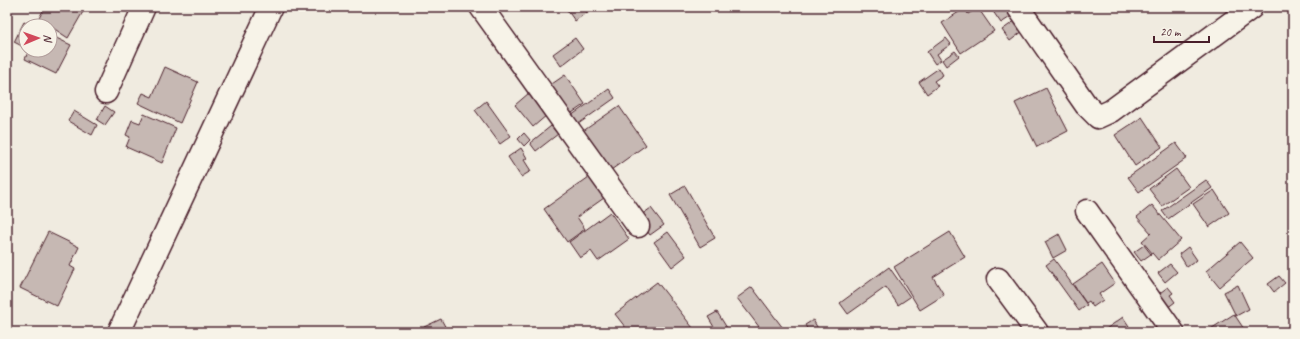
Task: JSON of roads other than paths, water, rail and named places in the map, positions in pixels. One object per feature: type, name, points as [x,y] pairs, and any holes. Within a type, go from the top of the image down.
[{"type":"street","points":[[106,92],[144,7]]},
{"type":"street","points":[[481,7],[638,226]]},
{"type":"street","points":[[1018,7],[1086,105],[1098,117],[1111,111],[1251,8]]},
{"type":"street","points":[[119,332],[272,9]]},
{"type":"street","points":[[1087,210],[1173,332]]},
{"type":"street","points":[[998,279],[1037,332]]}]
